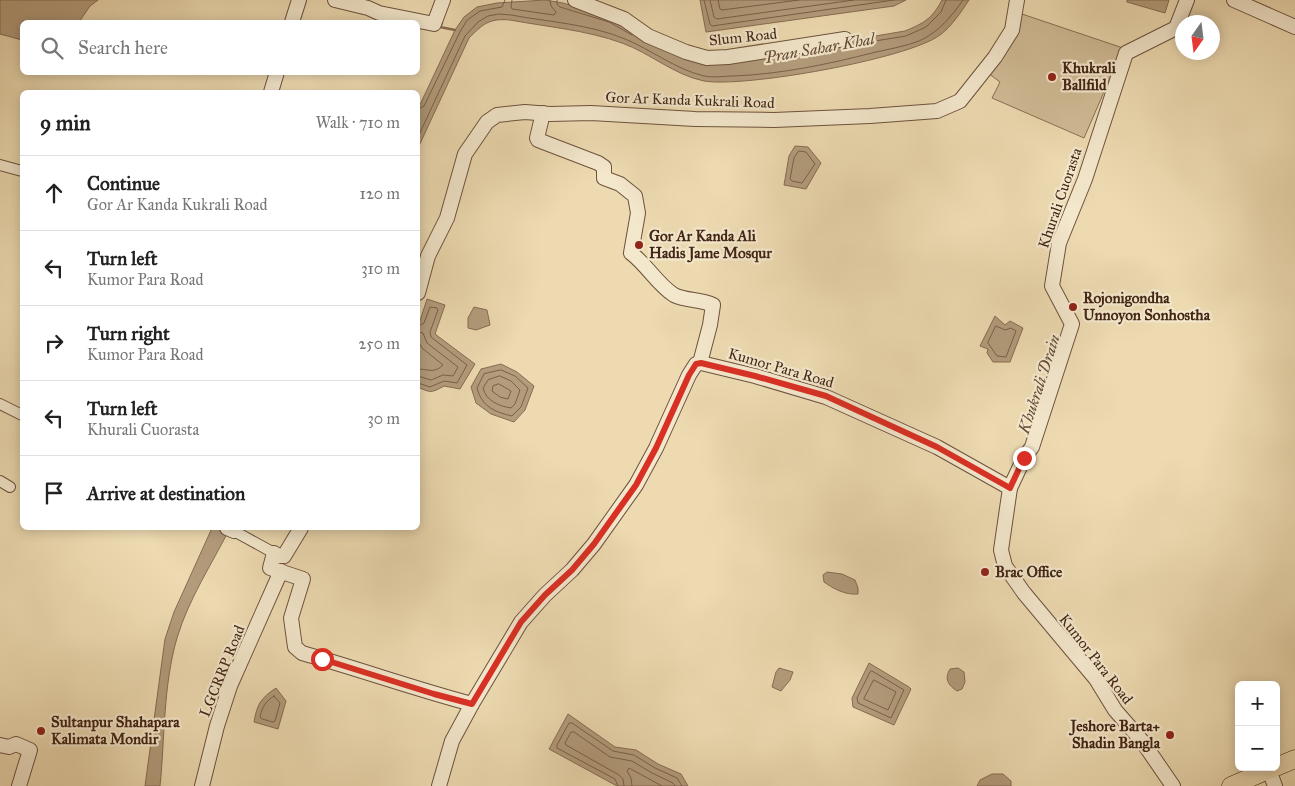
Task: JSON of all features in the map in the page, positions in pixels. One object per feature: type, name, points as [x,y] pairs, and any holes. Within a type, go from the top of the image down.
[{"type":"highway","points":[[1231,786],[1274,772],[1295,759]]},
{"type":"street","points":[[293,20],[299,0]]},
{"type":"street","points":[[335,0],[368,8],[379,13],[414,20]]},
{"type":"street","points":[[420,21],[434,24],[443,0]]},
{"type":"street","name":"Slum Road","points":[[575,0],[624,19],[648,36],[686,52],[707,58],[728,57],[845,39]]},
{"type":"street","name":"Gor Ar Kanda Kukrali Road","points":[[420,285],[428,256],[447,218],[465,154],[487,122],[497,115],[525,112],[774,120],[937,111],[960,101],[995,57],[1012,30],[1017,0]]},
{"type":"street","name":"Khurali Cuorasta","points":[[1010,488],[1024,458],[1032,446],[1072,324],[1052,286],[1059,243],[1085,179],[1126,53],[1176,28],[1187,0]]},
{"type":"street","points":[[1234,0],[1295,26]]},
{"type":"street","points":[[272,90],[276,75]]},
{"type":"street","points":[[439,786],[452,742],[472,704],[521,622],[545,595],[572,570],[594,544],[636,485],[656,448],[689,375],[696,364],[700,363],[712,317],[713,305],[676,296],[664,287],[631,253],[638,213],[635,196],[620,184],[604,178],[604,167],[598,163],[538,140],[543,113]]},
{"type":"street","points":[[0,165],[20,171]]},
{"type":"street","name":"Kumor Para Road","points":[[700,363],[826,396],[937,447],[1010,488],[1001,550],[1005,566],[1024,594],[1096,680],[1115,710],[1142,741],[1173,786]]},
{"type":"street","points":[[0,404],[20,415]]},
{"type":"street","points":[[0,481],[10,487]]},
{"type":"street","points":[[233,530],[274,553],[284,556],[300,530]]},
{"type":"street","points":[[274,553],[270,568],[303,579],[291,618],[295,648],[302,653],[472,704]]},
{"type":"street","name":"LGCRRP Road","points":[[202,786],[217,726],[230,686],[281,571]]},
{"type":"street","points":[[0,745],[9,747],[16,744],[30,750],[19,786]]},
{"type":"shaded area","name":"Khukrali Ballfild","points":[[1019,13],[1123,48],[1084,138],[992,98],[1000,82],[988,73]]},
{"type":"water","points":[[0,0],[98,0],[90,6],[80,20],[20,20],[20,39],[0,34]]},
{"type":"water","name":"Pran Sahar Khal","points":[[545,0],[563,3],[611,17],[686,53],[781,52],[905,31],[927,20],[935,12],[942,0],[969,0],[952,23],[940,35],[922,44],[862,62],[825,70],[788,76],[724,82],[704,81],[682,74],[632,47],[595,35],[510,20],[491,21],[469,38],[420,144],[420,105],[455,30],[464,17],[477,7],[497,3]]},
{"type":"water","points":[[700,0],[906,0],[894,6],[706,32]]},
{"type":"water","points":[[1127,0],[1169,0],[1165,13],[1127,2]]},
{"type":"water","points":[[795,146],[808,147],[821,163],[806,189],[784,185],[789,156]]},
{"type":"water","points":[[427,299],[445,305],[435,334],[475,364],[460,389],[444,386],[431,391],[420,388],[420,321]]},
{"type":"water","points":[[474,307],[487,310],[490,325],[476,330],[468,328],[468,318]]},
{"type":"water","points":[[995,316],[1005,325],[1010,321],[1023,328],[1010,362],[993,362],[987,353],[988,349],[980,346]]},
{"type":"water","points":[[501,364],[517,372],[534,386],[525,410],[514,422],[491,414],[476,403],[471,387],[481,369]]},
{"type":"water","points":[[211,530],[229,530],[194,595],[177,638],[169,674],[160,786],[145,786],[165,639],[174,612]]},
{"type":"water","points":[[827,572],[842,574],[855,580],[858,594],[840,591],[824,582],[823,575]]},
{"type":"water","points":[[869,663],[911,689],[894,725],[853,707],[852,698]]},
{"type":"water","points":[[779,668],[793,672],[790,680],[781,691],[772,687]]},
{"type":"water","points":[[958,668],[964,672],[965,682],[962,689],[957,691],[949,684],[947,676],[950,669]]},
{"type":"water","points":[[276,688],[286,701],[278,729],[254,722],[260,702]]},
{"type":"water","points":[[568,714],[615,747],[636,750],[658,764],[681,774],[688,786],[617,786],[549,749]]},
{"type":"water","points":[[992,774],[1003,774],[1011,781],[1011,786],[977,786],[980,780]]},
{"type":"waterway","points":[[442,23],[440,27],[455,30]]},
{"type":"place","name":"Khukrali Ballfild","points":[[1052,77]]},
{"type":"place","name":"Gor Ar Kanda Ali Hadis Jame Mosqur","points":[[639,245]]},
{"type":"place","name":"Rojonigondha Unnoyon Sonhostha","points":[[1073,307]]},
{"type":"place","name":"Brac Office","points":[[985,572]]},
{"type":"place","name":"Sultanpur Shahapara Kalimata Mondir","points":[[41,731]]},
{"type":"place","name":"Jeshore Barta+ Shadin Bangla","points":[[1170,735]]},
{"type":"route","points":[[322,659],[472,704],[521,622],[545,595],[572,570],[594,544],[636,485],[696,364],[701,363],[755,376],[826,396],[937,447],[1010,488],[1024,458]]},
{"type":"water label","name":"Khukrali Drain","points":[[1039,384]]}]
